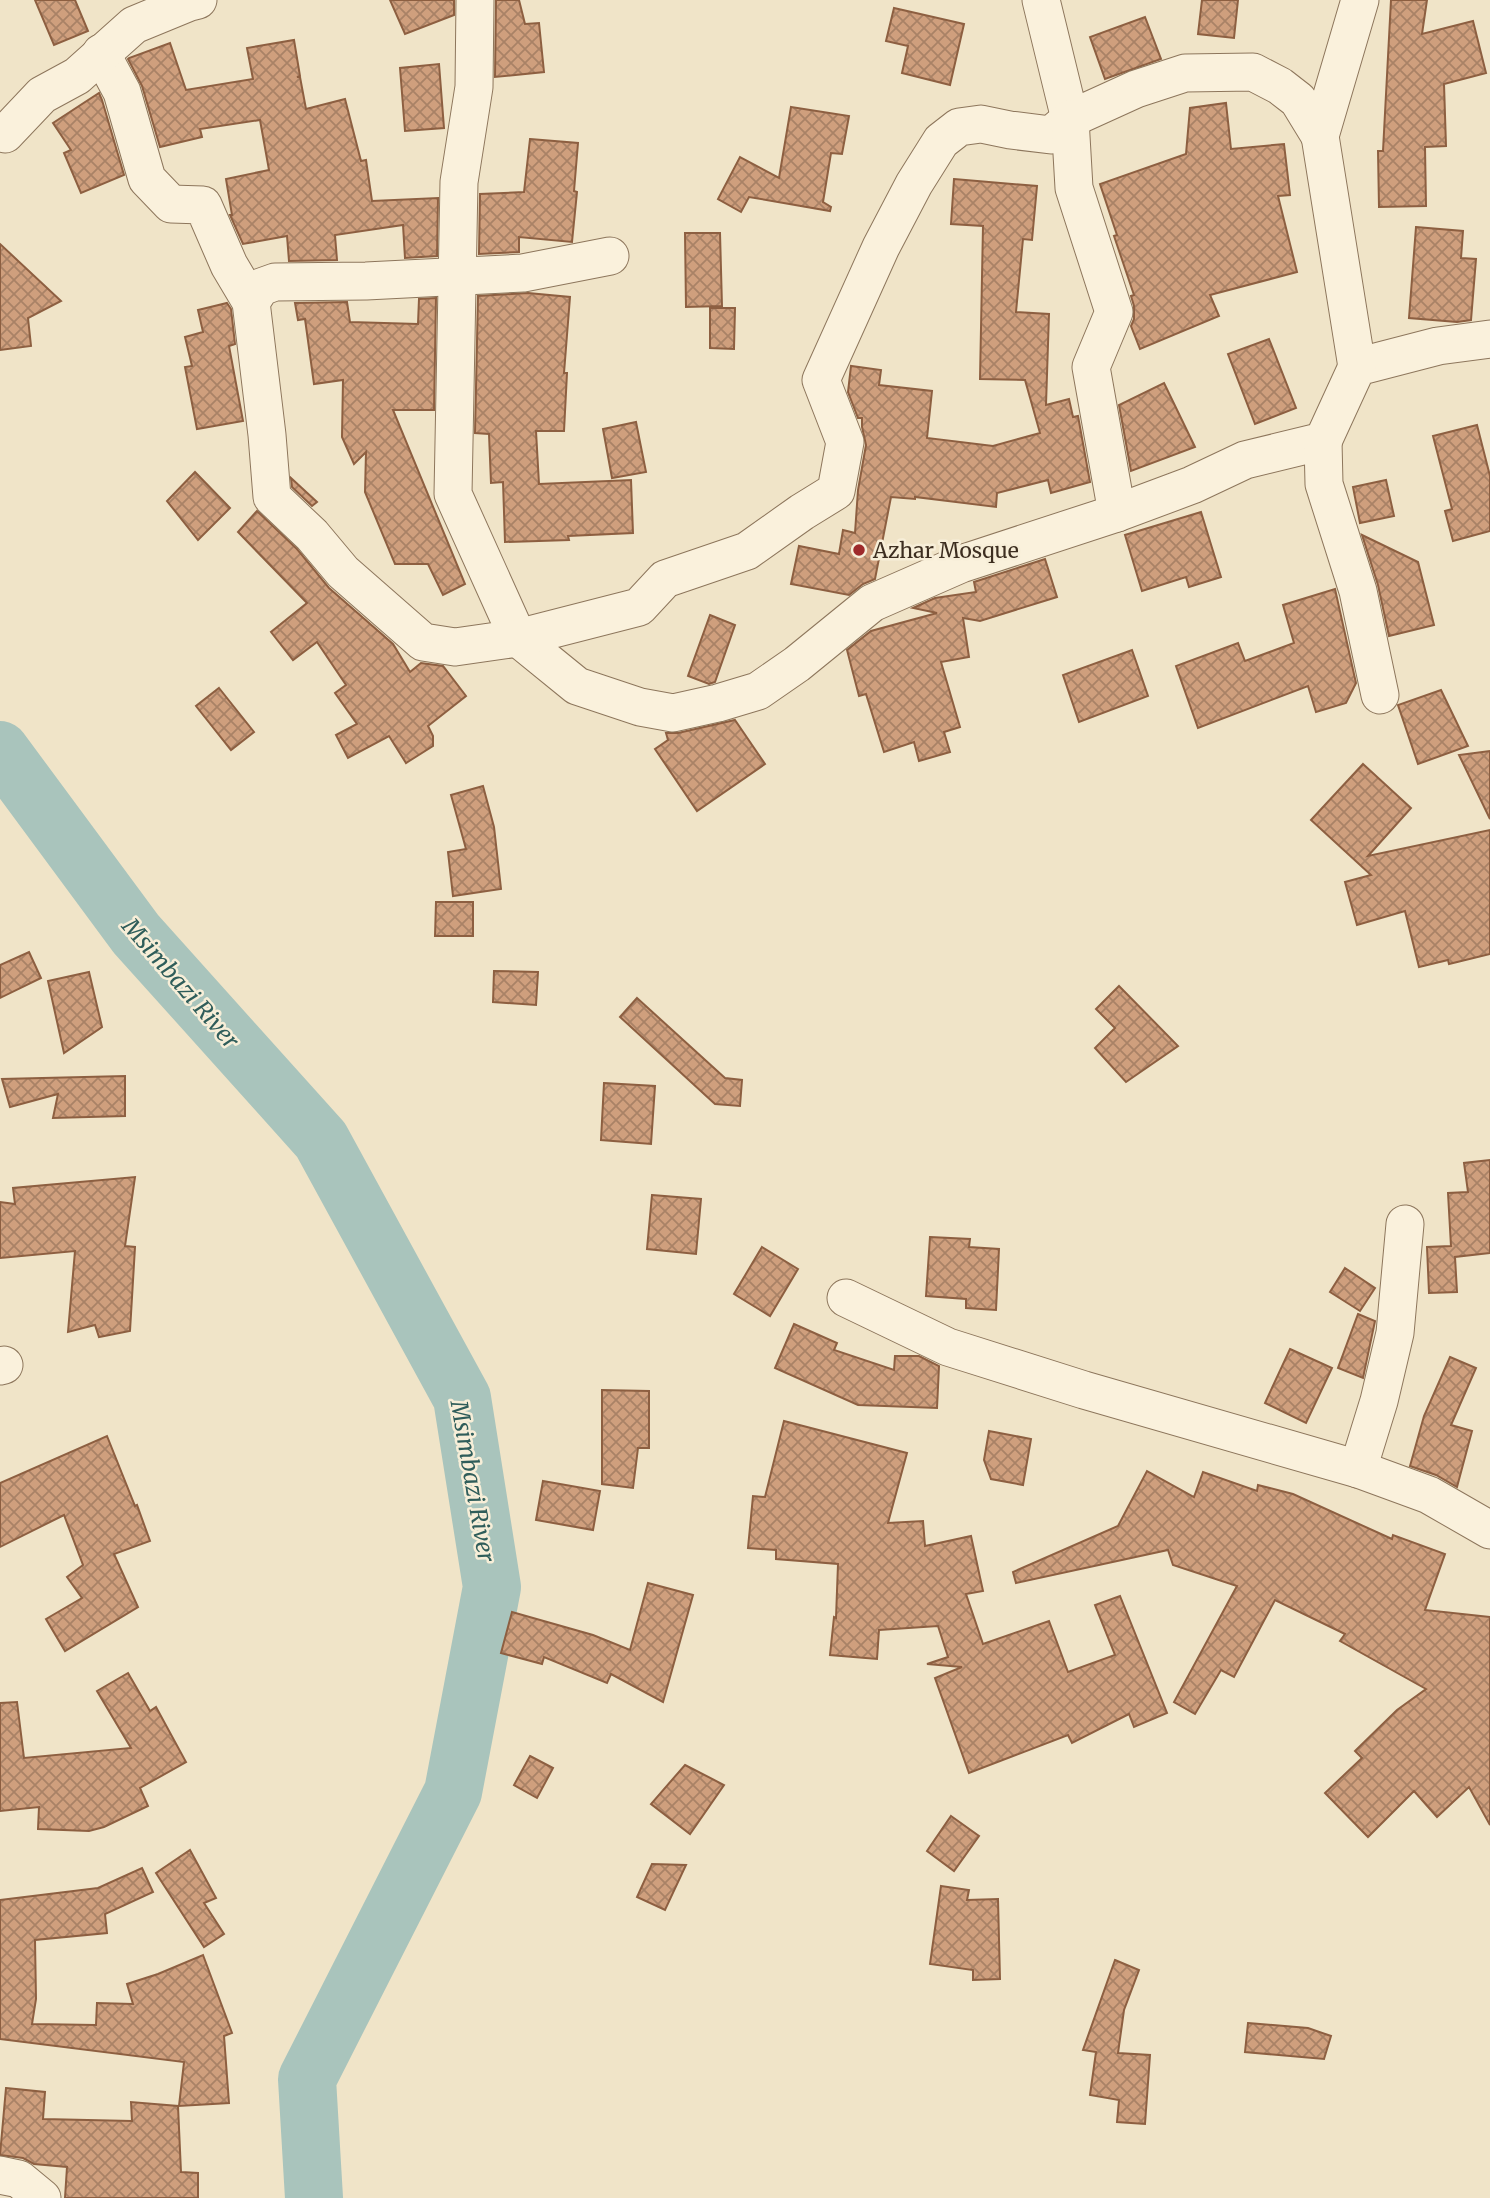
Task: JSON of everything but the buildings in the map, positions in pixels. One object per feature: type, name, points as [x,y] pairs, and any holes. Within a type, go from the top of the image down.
[{"type":"street","points":[[5,134],[42,95],[77,76],[134,25],[198,0]]},
{"type":"street","points":[[475,0],[474,87],[460,182],[453,494],[518,638],[577,686],[640,708],[673,713],[718,704],[758,691],[797,664],[872,603],[961,564],[1117,513],[1192,485],[1245,460],[1323,441]]},
{"type":"street","points":[[1041,0],[1070,119],[1074,188],[1114,312],[1091,367],[1117,513]]},
{"type":"street","points":[[1320,136],[1360,0]]},
{"type":"street","points":[[101,53],[122,92],[147,179],[171,204],[203,205],[229,265],[251,302],[272,497],[312,536],[343,572],[424,642],[456,646],[518,638],[639,607],[665,579],[747,551],[836,491],[845,442],[821,380],[881,247],[915,184],[941,141],[959,127],[981,124],[1051,135],[1070,119],[1136,89],[1185,72],[1253,72],[1280,86],[1298,100],[1320,136],[1357,367],[1323,441],[1324,484],[1358,592],[1380,695]]},
{"type":"street","points":[[251,302],[261,287],[275,282],[457,278],[523,273],[610,256]]},
{"type":"street","points":[[1357,367],[1438,346],[1490,339]]},
{"type":"street","points":[[1358,1469],[1379,1401],[1395,1333],[1405,1224]]},
{"type":"street","points":[[846,1298],[948,1347],[1084,1390],[1358,1469],[1429,1495],[1490,1530]]},
{"type":"street","points":[[0,2175],[19,2179],[43,2198]]},
{"type":"waterway","name":"Msimbazi River","points":[[0,750],[136,934],[321,1140],[462,1398],[492,1587],[453,1792],[307,2079],[314,2198]]},
{"type":"place","name":"Azhar Mosque","points":[[859,550]]}]
